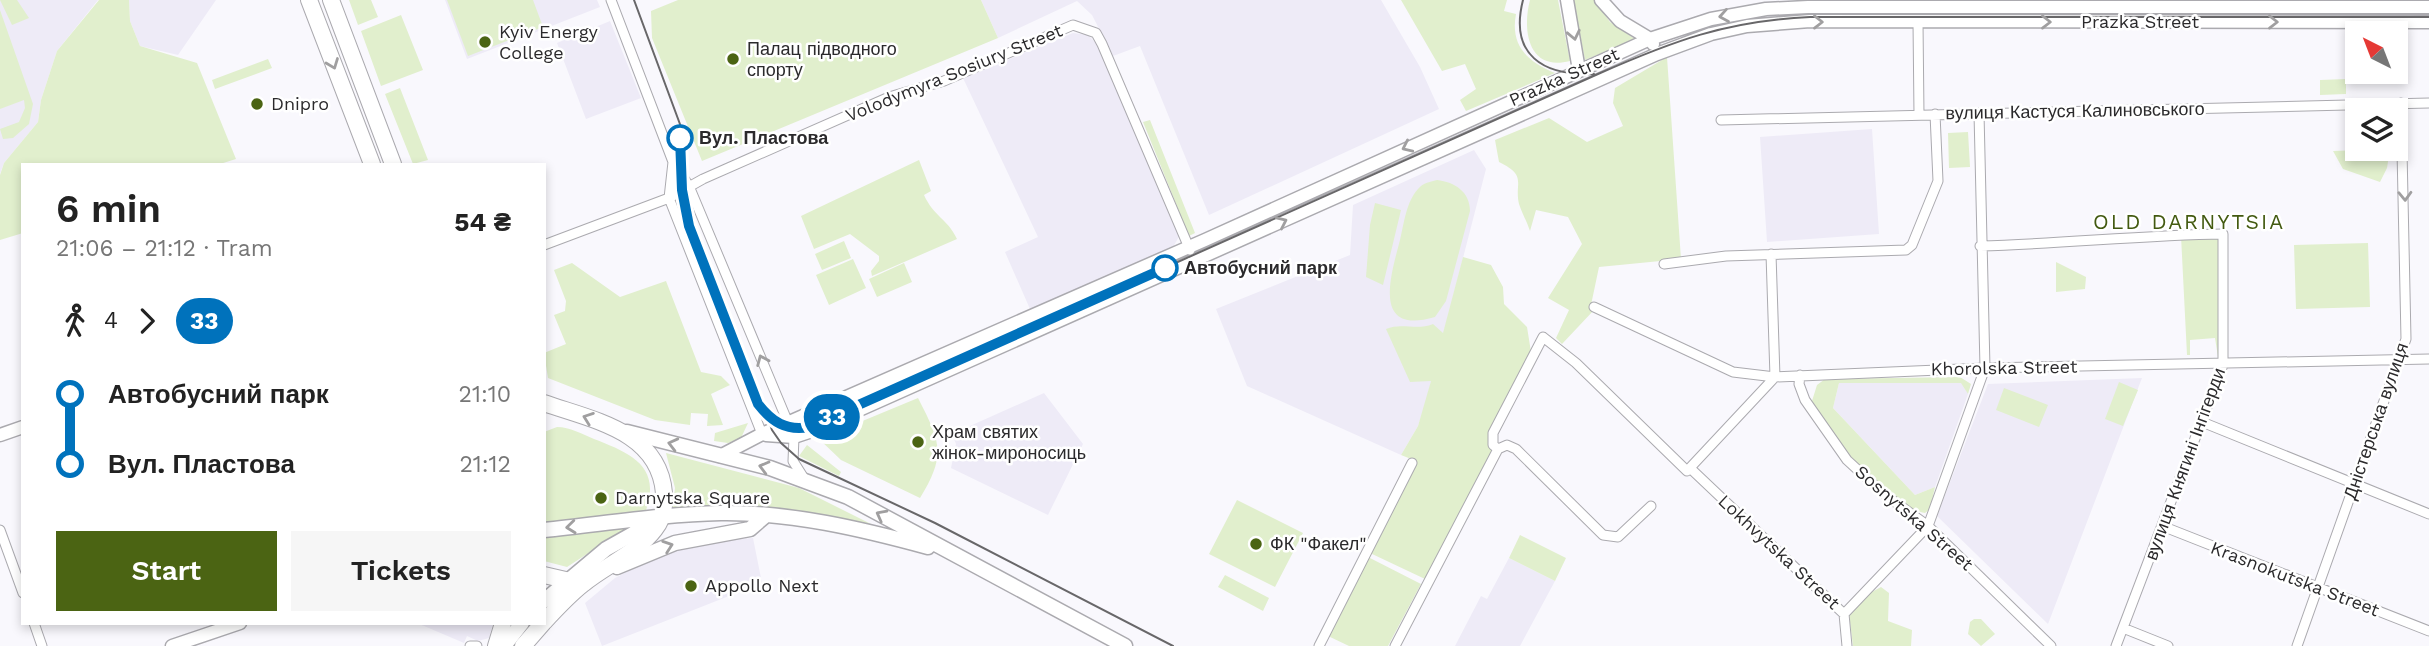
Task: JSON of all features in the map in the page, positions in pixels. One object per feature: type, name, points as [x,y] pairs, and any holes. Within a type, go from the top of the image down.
[{"type":"highway","points":[[309,0],[372,163]]},
{"type":"highway","points":[[331,0],[393,163]]},
{"type":"highway","points":[[546,404],[626,432],[657,464],[663,480],[662,518],[639,545],[583,584],[546,620]]},
{"type":"highway","points":[[546,576],[583,584]]},
{"type":"highway","points":[[496,646],[502,625]]},
{"type":"highway","points":[[523,646],[541,625]]},
{"type":"main road","points":[[626,432],[770,468],[848,497],[1125,646]]},
{"type":"main road","points":[[546,530],[721,513],[765,516],[874,533],[962,559]]},
{"type":"main road","points":[[583,584],[675,543],[750,529],[765,516]]},
{"type":"main road","points":[[546,599],[606,549],[662,518]]},
{"type":"main road","points":[[504,646],[520,625]]},
{"type":"street","points":[[611,0],[673,162],[689,186],[794,437],[793,461],[806,481]]},
{"type":"street","points":[[1567,0],[1579,70]]},
{"type":"street","points":[[1601,0],[1620,21],[1650,39],[1657,54]]},
{"type":"street","name":"Prazka Street","points":[[720,456],[762,434],[1188,247],[1579,70],[1650,39],[1711,19],[1766,9],[1808,7],[2429,8]]},
{"type":"street","points":[[1918,22],[1919,115]]},
{"type":"street","name":"Prazka Street","points":[[762,434],[794,437],[916,387],[1477,133],[1657,54],[1711,34],[1759,24],[2429,22]]},
{"type":"street","name":"Volodymyra Sosiury Street","points":[[546,244],[669,198],[689,186],[889,97],[944,81],[1073,25],[1083,26],[1096,33],[1102,44],[1195,261]]},
{"type":"street","name":"вулиця Кастуся Калиновського","points":[[2408,103],[2429,103]]},
{"type":"street","name":"вулиця Кастуся Калиновського","points":[[1721,120],[2345,104]]},
{"type":"street","points":[[1844,614],[1928,526],[1985,368],[1980,246],[1979,113]]},
{"type":"street","points":[[1664,264],[1771,254],[1906,250],[1912,245],[1938,181],[1935,114]]},
{"type":"street","points":[[1469,119],[1477,133]]},
{"type":"street","name":"Дністерська вулиця","points":[[2297,646],[2406,339],[2402,161]]},
{"type":"street","points":[[673,162],[669,198],[762,434]]},
{"type":"street","name":"вулиця Княгині Інгігерди","points":[[1980,246],[2086,243],[2136,235],[2223,234],[2223,365],[2116,646]]},
{"type":"street","points":[[1688,470],[1775,377],[1771,254]]},
{"type":"street","name":"Khorolska Street","points":[[1594,307],[1733,372],[1775,377],[1985,368],[2429,359]]},
{"type":"street","name":"Lokhvytska Street","points":[[1498,449],[1493,445],[1493,433],[1544,337],[1576,363],[1844,614],[1847,646]]},
{"type":"street","name":"Sosnytska Street","points":[[1800,375],[1799,384],[1805,400],[1847,460],[1884,494],[1928,526],[2051,646]]},
{"type":"street","points":[[2202,422],[2429,514]]},
{"type":"street","points":[[0,435],[21,428]]},
{"type":"street","points":[[1395,646],[1498,449],[1507,445],[1516,449],[1603,535],[1618,537],[1651,506]]},
{"type":"street","points":[[1319,646],[1412,463]]},
{"type":"street","name":"Krasnokutska Street","points":[[2162,526],[2429,631]]},
{"type":"street","points":[[0,530],[21,588]]},
{"type":"street","points":[[35,625],[42,646]]},
{"type":"street","points":[[172,646],[234,625]]},
{"type":"street","points":[[2123,628],[2168,646]]},
{"type":"street","points":[[470,646],[477,646]]},
{"type":"shaded area","points":[[0,0],[98,0],[57,51],[41,100],[38,122],[4,163],[0,174]]},
{"type":"shaded area","points":[[129,0],[216,0],[178,55],[140,46],[130,21]]},
{"type":"shaded area","name":"Kyiv Energy College","points":[[445,0],[597,0],[600,7],[467,59]]},
{"type":"shaded area","points":[[981,0],[1381,0],[1420,67],[1439,109],[1209,215],[1140,46],[1113,56],[1092,15],[1077,1],[998,38]]},
{"type":"shaded area","points":[[610,21],[641,98],[586,119],[557,43]]},
{"type":"shaded area","points":[[1073,33],[1088,35],[1097,44],[1180,235],[1173,247],[1030,309],[1005,252],[1038,237],[963,78]]},
{"type":"shaded area","points":[[1872,129],[1879,234],[1767,242],[1760,137]]},
{"type":"shaded area","points":[[1474,150],[1486,169],[1425,405],[1418,426],[1401,455],[1247,386],[1216,309],[1350,255],[1353,205]]},
{"type":"shaded area","points":[[2142,378],[2048,624],[1937,516],[1988,384]]},
{"type":"shaded area","points":[[1839,383],[1962,383],[1968,394],[1935,487],[1915,495],[1833,408]]},
{"type":"shaded area","points":[[1044,393],[1083,444],[1048,515],[951,468],[956,444],[952,434]]},
{"type":"shaded area","points":[[753,538],[762,583],[602,646],[585,603],[615,578],[662,554],[721,540]]},
{"type":"shaded area","points":[[1509,558],[1555,581],[1520,646],[1455,646],[1481,596],[1487,599]]},
{"type":"shaded area","points":[[422,625],[492,625],[489,638],[478,641],[467,636],[464,643]]},
{"type":"green space","points":[[0,0],[17,0],[29,18],[12,25]]},
{"type":"green space","points":[[99,0],[129,0],[130,21],[140,46],[197,63],[236,159],[223,163],[21,163],[21,234],[0,240],[0,175],[4,163],[38,122],[41,100],[57,51]]},
{"type":"green space","points":[[349,0],[371,0],[378,17],[358,25]]},
{"type":"green space","name":"Kyiv Energy College","points":[[447,0],[533,0],[543,27],[468,56]]},
{"type":"green space","points":[[678,0],[981,0],[998,38],[702,161],[652,38],[651,11]]},
{"type":"green space","points":[[1401,0],[1507,0],[1504,11],[1516,14],[1516,35],[1523,51],[1536,64],[1555,73],[1466,111],[1460,100],[1476,89],[1465,64],[1442,71]]},
{"type":"green space","points":[[1530,0],[1558,0],[1570,61],[1556,63],[1545,60],[1531,46],[1527,24]]},
{"type":"green space","points":[[1573,0],[1594,0],[1610,22],[1635,39],[1585,60]]},
{"type":"green space","points":[[0,10],[33,104],[29,124],[13,138],[3,139],[0,129],[19,122],[25,108],[24,100],[0,109]]},
{"type":"green space","points":[[401,15],[423,70],[381,86],[361,31]]},
{"type":"green space","points":[[1667,57],[1681,259],[1599,267],[1591,305],[1594,310],[1562,344],[1556,338],[1569,310],[1548,298],[1582,244],[1568,217],[1536,210],[1530,231],[1519,204],[1517,176],[1514,171],[1499,162],[1495,140],[1549,118],[1587,142],[1623,126],[1613,103],[1615,88]]},
{"type":"green space","points":[[268,59],[272,68],[215,89],[212,80]]},
{"type":"green space","points":[[2345,79],[2346,94],[2320,95],[2320,80]]},
{"type":"green space","points":[[400,88],[428,160],[413,163],[385,94]]},
{"type":"green space","points":[[1150,120],[1195,233],[1189,236],[1143,122]]},
{"type":"green space","points":[[1968,132],[1970,167],[1949,168],[1948,133]]},
{"type":"green space","points":[[2333,151],[2345,151],[2345,161],[2388,161],[2387,168],[2380,182],[2343,169]]},
{"type":"green space","points":[[919,160],[931,191],[924,195],[957,239],[872,276],[871,271],[879,261],[879,256],[850,234],[814,249],[801,216]]},
{"type":"green space","points":[[1437,180],[1460,189],[1467,198],[1470,211],[1446,301],[1435,317],[1415,321],[1401,318],[1393,310],[1390,285],[1411,200],[1424,184]]},
{"type":"green space","points":[[1375,203],[1401,210],[1383,285],[1366,277],[1370,225]]},
{"type":"green space","points":[[2181,236],[2220,236],[2221,357],[2218,357],[2215,338],[2190,340],[2190,355],[2187,355]]},
{"type":"green space","points":[[844,241],[851,258],[822,270],[815,254]]},
{"type":"green space","points":[[2368,243],[2370,307],[2296,309],[2294,245]]},
{"type":"green space","points":[[1463,257],[1491,265],[1503,287],[1504,304],[1527,327],[1531,352],[1490,434],[1488,443],[1493,454],[1425,579],[1370,553],[1411,459],[1401,455],[1418,426],[1431,381],[1410,382],[1386,329],[1433,324],[1443,333]]},
{"type":"green space","points":[[853,259],[866,288],[829,305],[816,275]]},
{"type":"green space","points":[[2056,262],[2086,277],[2085,289],[2056,292]]},
{"type":"green space","points":[[572,263],[620,297],[666,281],[701,372],[721,376],[730,385],[711,394],[723,425],[707,426],[708,414],[691,413],[690,425],[655,420],[548,378],[546,352],[566,344],[554,315],[565,311],[566,301],[554,270]]},
{"type":"green space","points":[[904,263],[912,282],[877,297],[869,279]]},
{"type":"green space","points":[[1960,377],[1971,384],[1968,394],[1961,383],[1839,383],[1833,408],[1915,495],[1935,487],[1930,509],[1925,513],[1909,507],[1876,484],[1831,433],[1812,401],[1817,385],[1825,379]]},
{"type":"green space","points":[[2119,382],[2138,390],[2123,426],[2105,419]]},
{"type":"green space","points":[[2004,388],[2048,405],[2039,427],[1996,410]]},
{"type":"green space","points":[[918,398],[931,426],[937,448],[934,470],[920,498],[841,460],[819,439]]},
{"type":"green space","points":[[748,423],[741,438],[728,443],[714,441],[715,433]]},
{"type":"green space","name":"Darnytska Square","points":[[557,427],[571,429],[631,456],[640,464],[650,484],[645,513],[546,522],[546,431]]},
{"type":"green space","points":[[807,445],[841,472],[839,476],[799,456]]},
{"type":"green space","points":[[666,453],[799,488],[873,525],[748,508],[672,511],[675,488]]},
{"type":"green space","name":"ФК \"Факел\"","points":[[1237,500],[1303,533],[1275,587],[1209,554]]},
{"type":"green space","points":[[630,526],[567,567],[546,562],[546,535]]},
{"type":"green space","points":[[1520,535],[1566,558],[1555,581],[1509,558]]},
{"type":"green space","points":[[1368,557],[1421,584],[1388,646],[1349,646],[1328,636]]},
{"type":"green space","points":[[1225,575],[1269,598],[1263,611],[1218,587]]},
{"type":"green space","points":[[1881,587],[1889,593],[1888,621],[1912,630],[1911,646],[1853,646],[1849,614],[1868,594]]},
{"type":"green space","points":[[1981,619],[1995,634],[1981,646],[1968,634],[1970,622]]},
{"type":"tram line","points":[[634,0],[684,135],[687,187],[694,224],[772,430],[781,443],[799,459],[935,523],[1173,646]]},
{"type":"tram line","points":[[1523,0],[1521,35],[1534,58],[1559,71],[1594,74]]},
{"type":"tram line","points":[[758,404],[781,426],[809,427],[1598,74],[1676,43],[1726,28],[1810,17],[2429,17]]},
{"type":"tram line","name":"33","points":[[680,138],[682,190],[689,226],[758,404],[767,416],[781,426],[809,427],[1165,268]]},
{"type":"place","name":"Kyiv Energy College","points":[[485,42]]},
{"type":"place","name":"Палац підводного спорту","points":[[733,59]]},
{"type":"place","name":"Dnipro","points":[[257,104]]},
{"type":"place","name":"Вул. Пластова","points":[[680,138]]},
{"type":"place","name":"Автобусний парк","points":[[1165,268]]},
{"type":"place","name":"Храм святих жінок-мироносиць","points":[[918,442]]},
{"type":"place","name":"Darnytska Square","points":[[601,498]]},
{"type":"place","name":"ФК \"Факел\"","points":[[1256,544]]},
{"type":"place","name":"Appollo Next","points":[[691,586]]},
{"type":"district","name":"OLD DARNYTSIA","points":[[2189,222]]}]
